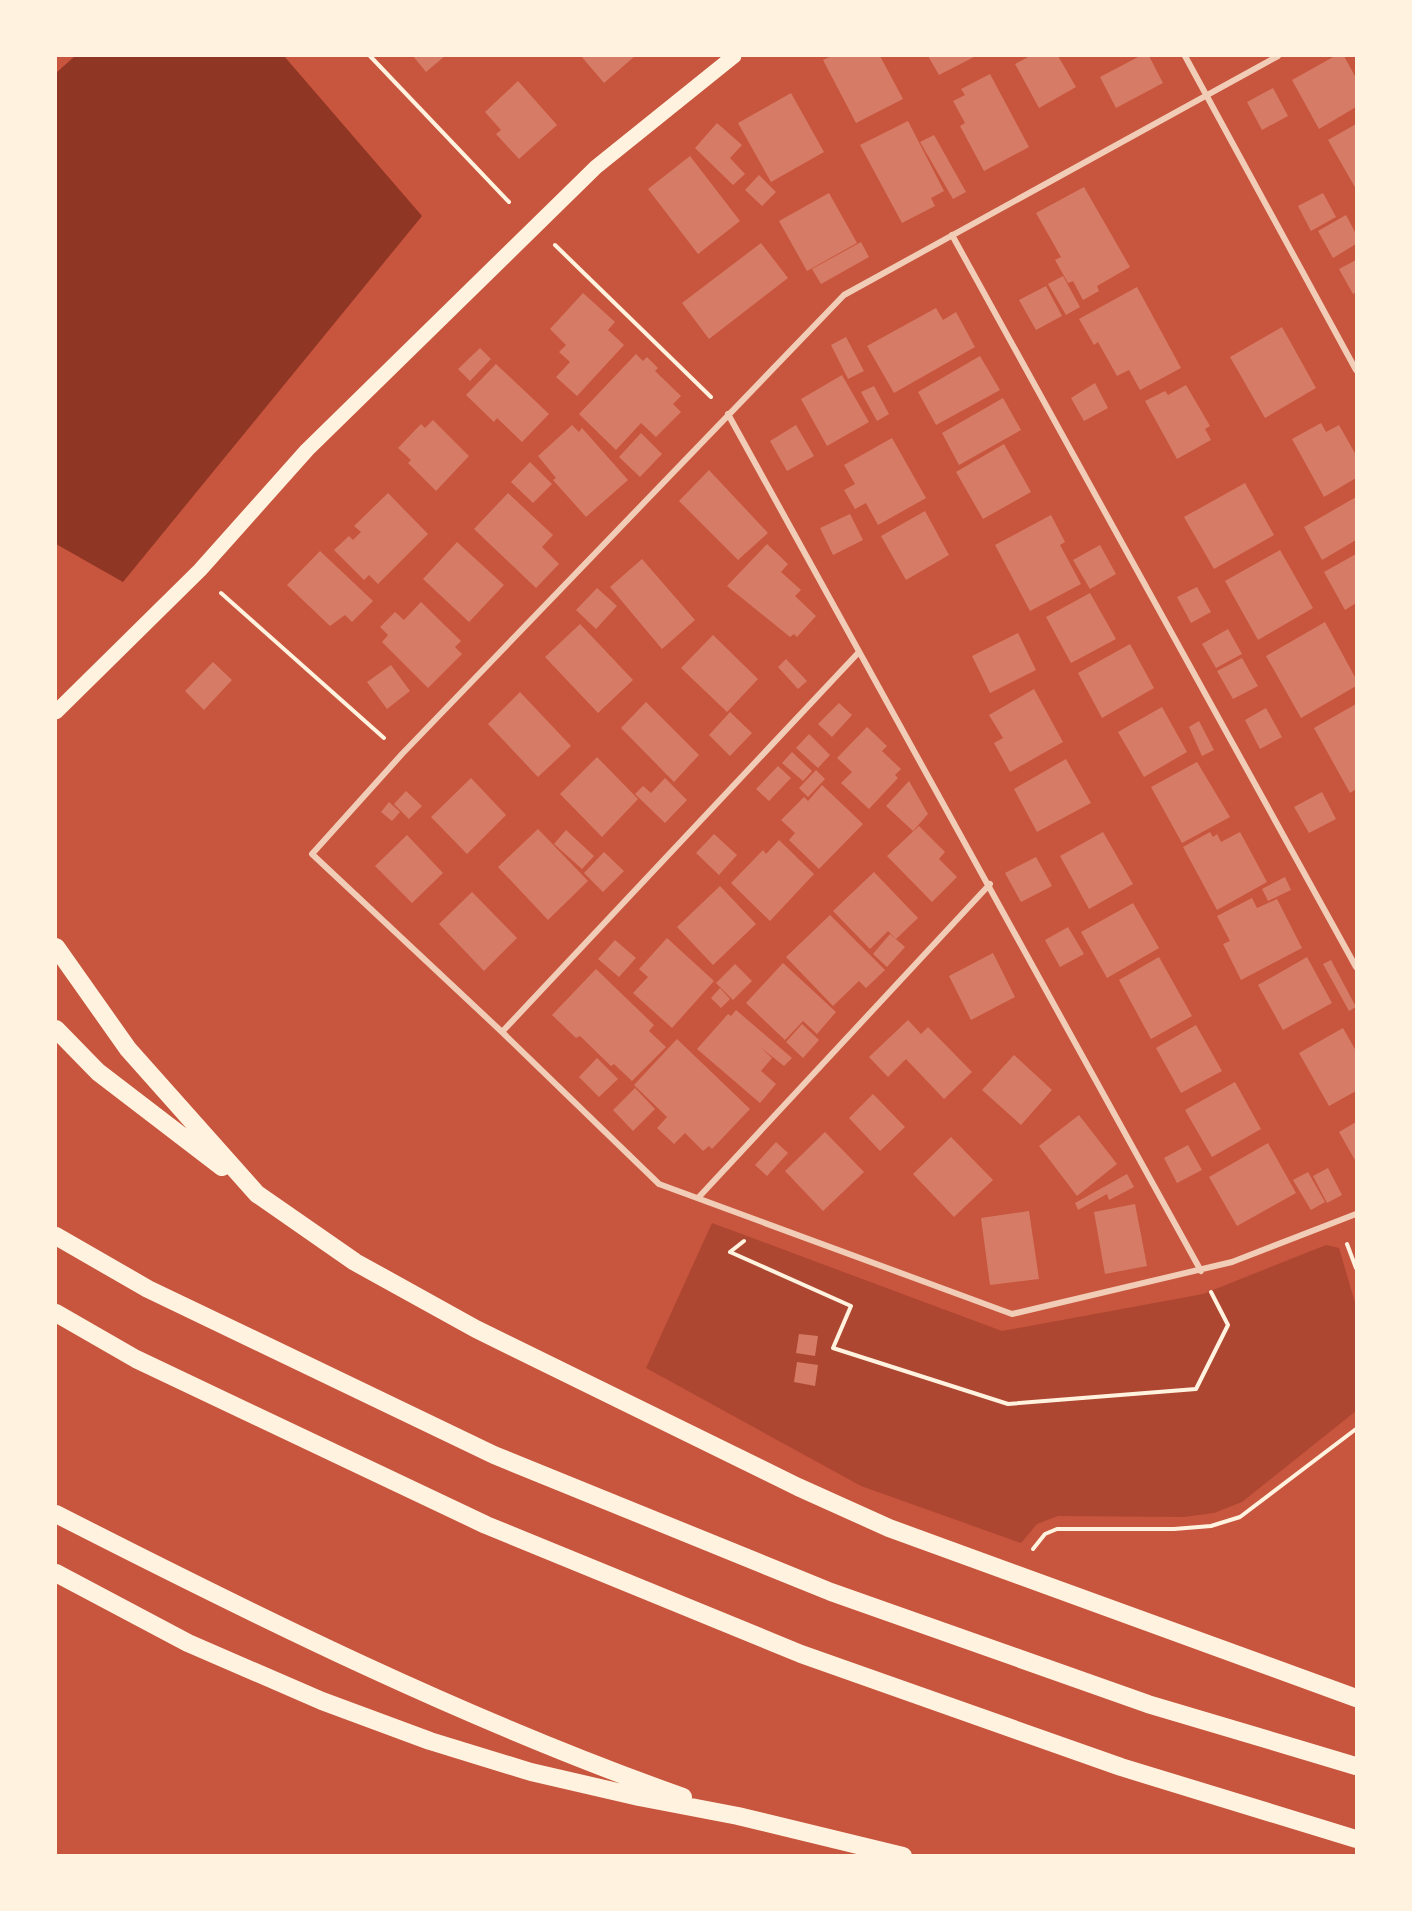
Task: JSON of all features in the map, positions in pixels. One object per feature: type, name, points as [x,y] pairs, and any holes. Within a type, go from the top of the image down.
[{"type":"highway","points":[[58,950],[128,1049],[257,1194]]},
{"type":"highway","points":[[56,1029],[98,1072],[257,1194],[355,1262],[476,1329],[798,1487],[889,1528],[1356,1698]]},
{"type":"highway","points":[[56,1236],[148,1289],[494,1455],[842,1595],[1148,1704],[1356,1766]]},
{"type":"highway","points":[[56,1313],[136,1359],[486,1525],[790,1650],[1121,1767],[1356,1839]]},
{"type":"highway","points":[[56,1514],[215,1596],[473,1716],[598,1766],[738,1816]]},
{"type":"highway","points":[[56,1573],[188,1643],[322,1701],[430,1741],[531,1772],[639,1797],[738,1816],[903,1856]]},
{"type":"main road","points":[[56,712],[200,570],[307,450],[579,184],[734,56]]},
{"type":"street","points":[[1185,56],[1356,370]]},
{"type":"street","points":[[1278,56],[844,295],[402,754],[312,854],[502,1032],[659,1184],[1012,1314],[1232,1262],[1356,1214]]},
{"type":"street","points":[[952,235],[1356,967]]},
{"type":"street","points":[[728,414],[990,884],[1201,1271]]},
{"type":"street","points":[[502,1032],[859,652]]},
{"type":"street","points":[[698,1198],[990,884]]},
{"type":"path","points":[[370,56],[509,202]]},
{"type":"path","points":[[554,244],[728,414]]},
{"type":"path","points":[[221,593],[402,754]]},
{"type":"path","points":[[730,1252],[851,1306],[832,1348],[1008,1404],[1196,1389],[1228,1324],[1201,1271]]},
{"type":"path","points":[[1032,1550],[1045,1534],[1057,1529],[1174,1529],[1211,1526],[1240,1517],[1356,1429]]},
{"type":"shaded area","points":[[75,56],[284,56],[422,216],[123,582],[56,544],[56,73]]},
{"type":"shaded area","points":[[712,1223],[1002,1331],[1203,1294],[1326,1245],[1339,1248],[1356,1306],[1356,1411],[1242,1502],[1214,1513],[1184,1517],[1058,1516],[1037,1524],[1021,1543],[861,1486],[646,1368]]},
{"type":"building","points":[[413,56],[445,56],[426,72]]},
{"type":"building","points":[[581,56],[635,56],[604,83]]},
{"type":"building","points":[[832,56],[880,56],[903,99],[856,123],[823,60]]},
{"type":"building","points":[[928,56],[976,56],[939,75]]},
{"type":"building","points":[[1030,56],[1058,56],[1076,87],[1039,108],[1015,64]]},
{"type":"building","points":[[1140,56],[1149,56],[1163,83],[1116,108],[1100,77]]},
{"type":"building","points":[[1335,56],[1344,56],[1356,78],[1356,107],[1319,129],[1292,80]]},
{"type":"building","points":[[990,74],[1029,147],[984,171],[960,126],[965,123],[953,101],[965,95],[961,89]]},
{"type":"building","points":[[518,81],[557,125],[519,159],[496,134],[501,130],[485,112]]},
{"type":"building","points":[[1273,88],[1288,116],[1262,130],[1247,102]]},
{"type":"building","points":[[791,93],[824,152],[771,182],[738,123]]},
{"type":"building","points":[[908,121],[944,191],[931,198],[935,206],[902,223],[860,145]]},
{"type":"building","points":[[717,123],[742,145],[730,158],[745,174],[733,185],[695,148]]},
{"type":"building","points":[[1356,124],[1356,189],[1328,140]]},
{"type":"building","points":[[934,135],[966,192],[953,199],[920,142]]},
{"type":"building","points":[[690,156],[740,221],[698,254],[648,189]]},
{"type":"building","points":[[759,175],[776,192],[762,206],[745,190]]},
{"type":"building","points":[[1084,187],[1130,267],[1097,286],[1099,291],[1083,300],[1073,281],[1068,283],[1055,260],[1061,257],[1036,213]]},
{"type":"building","points":[[829,193],[857,243],[807,271],[779,221]]},
{"type":"building","points":[[1323,193],[1336,217],[1311,231],[1298,206]]},
{"type":"building","points":[[1346,215],[1356,234],[1356,244],[1333,258],[1318,231]]},
{"type":"building","points":[[861,242],[869,257],[821,284],[812,269]]},
{"type":"building","points":[[761,243],[788,278],[709,339],[682,303]]},
{"type":"building","points":[[1356,260],[1356,292],[1353,294],[1339,269]]},
{"type":"building","points":[[1063,276],[1080,307],[1066,315],[1048,284]]},
{"type":"building","points":[[1046,286],[1062,316],[1036,330],[1019,300]]},
{"type":"building","points":[[1137,287],[1181,368],[1140,390],[1129,370],[1117,376],[1098,342],[1094,345],[1079,319]]},
{"type":"building","points":[[583,293],[615,322],[608,330],[624,345],[577,396],[556,377],[570,362],[559,352],[566,345],[550,329]]},
{"type":"building","points":[[936,308],[943,320],[956,312],[975,347],[894,393],[867,346]]},
{"type":"building","points":[[1282,327],[1316,388],[1265,418],[1230,357]]},
{"type":"building","points":[[846,337],[864,371],[848,379],[831,345]]},
{"type":"building","points":[[480,348],[491,359],[470,381],[458,369]]},
{"type":"building","points":[[636,354],[643,361],[647,357],[658,368],[655,371],[681,396],[673,404],[681,412],[656,437],[641,423],[616,450],[579,414]]},
{"type":"building","points":[[980,356],[1000,390],[936,425],[918,392]]},
{"type":"building","points":[[496,364],[549,414],[522,442],[497,418],[494,422],[466,395]]},
{"type":"building","points":[[842,375],[869,422],[827,446],[801,399]]},
{"type":"building","points":[[1095,383],[1108,408],[1084,421],[1071,398]]},
{"type":"building","points":[[1186,385],[1210,426],[1205,429],[1211,440],[1177,459],[1145,401],[1165,391],[1168,395]]},
{"type":"building","points":[[874,386],[889,414],[877,421],[861,392]]},
{"type":"building","points":[[1003,398],[1021,430],[959,465],[942,433]]},
{"type":"building","points":[[433,420],[469,456],[436,491],[408,463],[411,460],[398,448],[421,424],[425,428]]},
{"type":"building","points":[[1321,423],[1326,432],[1339,425],[1356,455],[1356,478],[1324,497],[1292,439]]},
{"type":"building","points":[[572,425],[579,432],[582,428],[628,480],[586,517],[553,480],[556,478],[538,456]]},
{"type":"building","points":[[796,425],[814,456],[787,471],[770,441]]},
{"type":"building","points":[[641,433],[662,454],[640,477],[619,457]]},
{"type":"building","points":[[892,438],[926,498],[878,525],[866,503],[855,509],[844,490],[855,484],[844,465]]},
{"type":"building","points":[[1004,444],[1031,492],[983,519],[956,472]]},
{"type":"building","points":[[530,462],[552,484],[533,503],[511,482]]},
{"type":"building","points":[[709,470],[768,533],[738,560],[679,501]]},
{"type":"building","points":[[1245,483],[1274,535],[1214,569],[1184,517]]},
{"type":"building","points":[[388,493],[428,534],[378,584],[369,575],[364,580],[334,550],[349,536],[353,540],[361,532],[354,526]]},
{"type":"building","points":[[508,493],[553,535],[542,547],[559,564],[536,588],[474,529]]},
{"type":"building","points":[[1356,497],[1356,540],[1322,560],[1304,527]]},
{"type":"building","points":[[925,511],[949,555],[906,580],[881,536]]},
{"type":"building","points":[[850,514],[863,540],[833,555],[820,528]]},
{"type":"building","points":[[1051,515],[1065,542],[1060,545],[1081,584],[1030,611],[995,545]]},
{"type":"building","points":[[457,542],[504,585],[469,622],[423,579]]},
{"type":"building","points":[[767,544],[788,564],[781,572],[801,590],[795,596],[816,616],[797,637],[794,634],[790,637],[727,586]]},
{"type":"building","points":[[1100,545],[1116,574],[1090,589],[1073,560]]},
{"type":"building","points":[[1280,550],[1313,608],[1258,640],[1225,581]]},
{"type":"building","points":[[320,551],[373,601],[352,622],[345,615],[330,626],[287,585]]},
{"type":"building","points":[[1356,554],[1356,603],[1345,610],[1324,572]]},
{"type":"building","points":[[642,559],[695,620],[662,649],[610,587]]},
{"type":"building","points":[[1197,587],[1211,612],[1191,623],[1177,597]]},
{"type":"building","points":[[597,588],[617,606],[596,629],[576,610]]},
{"type":"building","points":[[1090,593],[1116,639],[1071,663],[1046,617]]},
{"type":"building","points":[[421,602],[461,641],[455,647],[462,654],[428,688],[382,642],[388,635],[380,627],[395,612],[404,620]]},
{"type":"building","points":[[1325,622],[1356,679],[1356,686],[1301,718],[1266,656]]},
{"type":"building","points":[[580,624],[633,680],[598,713],[545,657]]},
{"type":"building","points":[[1228,629],[1242,654],[1216,668],[1202,644]]},
{"type":"building","points":[[1018,633],[1036,670],[990,693],[972,656]]},
{"type":"building","points":[[713,635],[758,679],[727,712],[681,668]]},
{"type":"building","points":[[1130,644],[1154,688],[1102,718],[1078,673]]},
{"type":"building","points":[[1242,658],[1258,686],[1233,699],[1217,671]]},
{"type":"building","points":[[786,659],[807,681],[798,689],[778,667]]},
{"type":"building","points":[[213,662],[232,680],[204,710],[185,691]]},
{"type":"building","points":[[391,665],[410,691],[387,709],[367,682]]},
{"type":"building","points":[[1034,689],[1063,742],[1010,772],[994,743],[1003,738],[989,715]]},
{"type":"building","points":[[520,692],[571,746],[538,777],[488,724]]},
{"type":"building","points":[[646,702],[699,755],[674,782],[621,728]]},
{"type":"building","points":[[839,703],[852,715],[832,737],[818,724]]},
{"type":"building","points":[[1356,704],[1356,789],[1350,793],[1314,728]]},
{"type":"building","points":[[1162,707],[1187,752],[1144,777],[1118,732]]},
{"type":"building","points":[[1266,708],[1282,737],[1260,749],[1245,720]]},
{"type":"building","points":[[730,712],[752,733],[730,756],[709,735]]},
{"type":"building","points":[[1199,721],[1214,750],[1202,756],[1189,727]]},
{"type":"building","points":[[867,727],[887,746],[882,751],[901,769],[895,775],[898,778],[869,809],[841,783],[852,772],[837,758]]},
{"type":"building","points":[[809,734],[830,755],[818,768],[796,748]]},
{"type":"building","points":[[792,752],[812,771],[803,781],[782,763]]},
{"type":"building","points":[[597,757],[638,799],[602,837],[560,794]]},
{"type":"building","points":[[1066,759],[1091,803],[1037,832],[1014,789]]},
{"type":"building","points":[[1197,762],[1230,817],[1182,843],[1151,787]]},
{"type":"building","points":[[778,766],[791,778],[769,801],[756,789]]},
{"type":"building","points":[[816,770],[825,779],[808,797],[799,788]]},
{"type":"building","points":[[471,778],[506,815],[467,854],[431,817]]},
{"type":"building","points":[[665,778],[687,800],[665,823],[635,794],[643,786],[651,793]]},
{"type":"building","points":[[909,781],[928,814],[913,831],[886,806]]},
{"type":"building","points":[[822,785],[863,824],[819,869],[789,840],[795,833],[781,820],[804,797],[808,801]]},
{"type":"building","points":[[406,791],[422,806],[409,819],[394,804]]},
{"type":"building","points":[[1322,792],[1336,819],[1309,833],[1294,807]]},
{"type":"building","points":[[389,802],[400,812],[392,821],[381,812]]},
{"type":"building","points":[[919,826],[945,852],[939,859],[957,877],[932,902],[887,856]]},
{"type":"building","points":[[538,829],[588,881],[548,920],[498,867]]},
{"type":"building","points":[[566,830],[594,856],[582,869],[554,844]]},
{"type":"building","points":[[1103,832],[1133,884],[1089,909],[1060,856]]},
{"type":"building","points":[[1210,832],[1213,837],[1217,834],[1221,842],[1240,832],[1267,882],[1217,910],[1183,847]]},
{"type":"building","points":[[714,834],[737,855],[719,875],[696,853]]},
{"type":"building","points":[[407,835],[443,873],[412,903],[375,866]]},
{"type":"building","points":[[779,840],[814,874],[770,921],[731,883],[763,850],[766,854]]},
{"type":"building","points":[[604,852],[624,871],[603,892],[584,873]]},
{"type":"building","points":[[1036,857],[1052,886],[1021,902],[1005,873]]},
{"type":"building","points":[[874,872],[918,918],[896,939],[888,931],[870,949],[833,911]]},
{"type":"building","points":[[1285,877],[1291,890],[1268,901],[1262,889]]},
{"type":"building","points":[[720,886],[756,924],[713,965],[677,927]]},
{"type":"building","points":[[472,892],[517,938],[484,971],[439,924]]},
{"type":"building","points":[[1252,898],[1257,908],[1277,899],[1302,948],[1241,980],[1223,944],[1230,941],[1217,916]]},
{"type":"building","points":[[1133,903],[1159,948],[1107,978],[1081,932]]},
{"type":"building","points":[[830,915],[885,970],[866,988],[859,981],[833,1006],[786,957]]},
{"type":"building","points":[[1068,927],[1084,954],[1060,967],[1045,940]]},
{"type":"building","points":[[890,934],[905,947],[887,967],[873,954]]},
{"type":"building","points":[[667,938],[714,981],[672,1028],[633,993],[648,977],[639,969]]},
{"type":"building","points":[[615,940],[636,958],[619,977],[598,959]]},
{"type":"building","points":[[993,953],[1015,997],[971,1020],[949,976]]},
{"type":"building","points":[[1159,957],[1192,1016],[1151,1039],[1119,980]]},
{"type":"building","points":[[1307,957],[1332,1003],[1283,1030],[1258,985]]},
{"type":"building","points":[[1331,960],[1356,1007],[1349,1011],[1323,964]]},
{"type":"building","points":[[783,963],[836,1012],[817,1034],[803,1021],[785,1040],[746,1003]]},
{"type":"building","points":[[735,964],[752,981],[733,1000],[716,983]]},
{"type":"building","points":[[596,969],[654,1025],[649,1031],[666,1047],[632,1081],[614,1064],[611,1066],[580,1036],[576,1038],[552,1015]]},
{"type":"building","points":[[720,988],[730,999],[721,1008],[711,998]]},
{"type":"building","points":[[736,1010],[792,1058],[784,1066],[759,1046],[772,1058],[761,1071],[776,1084],[760,1103],[697,1049],[728,1014],[731,1016]]},
{"type":"building","points":[[908,1020],[921,1034],[928,1027],[972,1072],[944,1099],[906,1059],[888,1077],[869,1057]]},
{"type":"building","points":[[802,1024],[819,1040],[803,1058],[786,1042]]},
{"type":"building","points":[[1196,1025],[1222,1071],[1181,1093],[1156,1048]]},
{"type":"building","points":[[1343,1028],[1356,1051],[1356,1091],[1329,1106],[1299,1053]]},
{"type":"building","points":[[677,1039],[750,1109],[712,1149],[709,1146],[703,1151],[685,1133],[674,1144],[657,1128],[667,1117],[634,1085]]},
{"type":"building","points":[[1014,1055],[1052,1090],[1021,1125],[982,1090]]},
{"type":"building","points":[[597,1058],[618,1079],[599,1097],[579,1077]]},
{"type":"building","points":[[1235,1082],[1261,1129],[1212,1157],[1185,1110]]},
{"type":"building","points":[[635,1088],[655,1109],[633,1131],[613,1110]]},
{"type":"building","points":[[873,1094],[905,1127],[880,1151],[849,1118]]},
{"type":"building","points":[[1079,1115],[1117,1164],[1077,1196],[1039,1146]]},
{"type":"building","points":[[1356,1122],[1356,1162],[1339,1132]]},
{"type":"building","points":[[825,1132],[864,1172],[823,1211],[785,1171]]},
{"type":"building","points":[[951,1137],[993,1180],[954,1217],[913,1174]]},
{"type":"building","points":[[776,1142],[788,1153],[767,1176],[755,1165]]},
{"type":"building","points":[[1268,1143],[1296,1193],[1237,1226],[1209,1177]]},
{"type":"building","points":[[1188,1145],[1202,1170],[1177,1183],[1164,1158]]},
{"type":"building","points":[[1328,1168],[1342,1195],[1327,1203],[1313,1176]]},
{"type":"building","points":[[1308,1172],[1325,1202],[1311,1210],[1293,1180]]},
{"type":"building","points":[[1127,1174],[1134,1187],[1109,1200],[1107,1194],[1078,1210],[1075,1203]]},
{"type":"building","points":[[1135,1204],[1147,1266],[1105,1274],[1094,1212]]},
{"type":"building","points":[[1029,1211],[1039,1279],[990,1285],[981,1218]]},
{"type":"building","points":[[799,1334],[818,1336],[815,1356],[796,1353]]},
{"type":"building","points":[[797,1362],[818,1365],[815,1386],[794,1382]]}]
